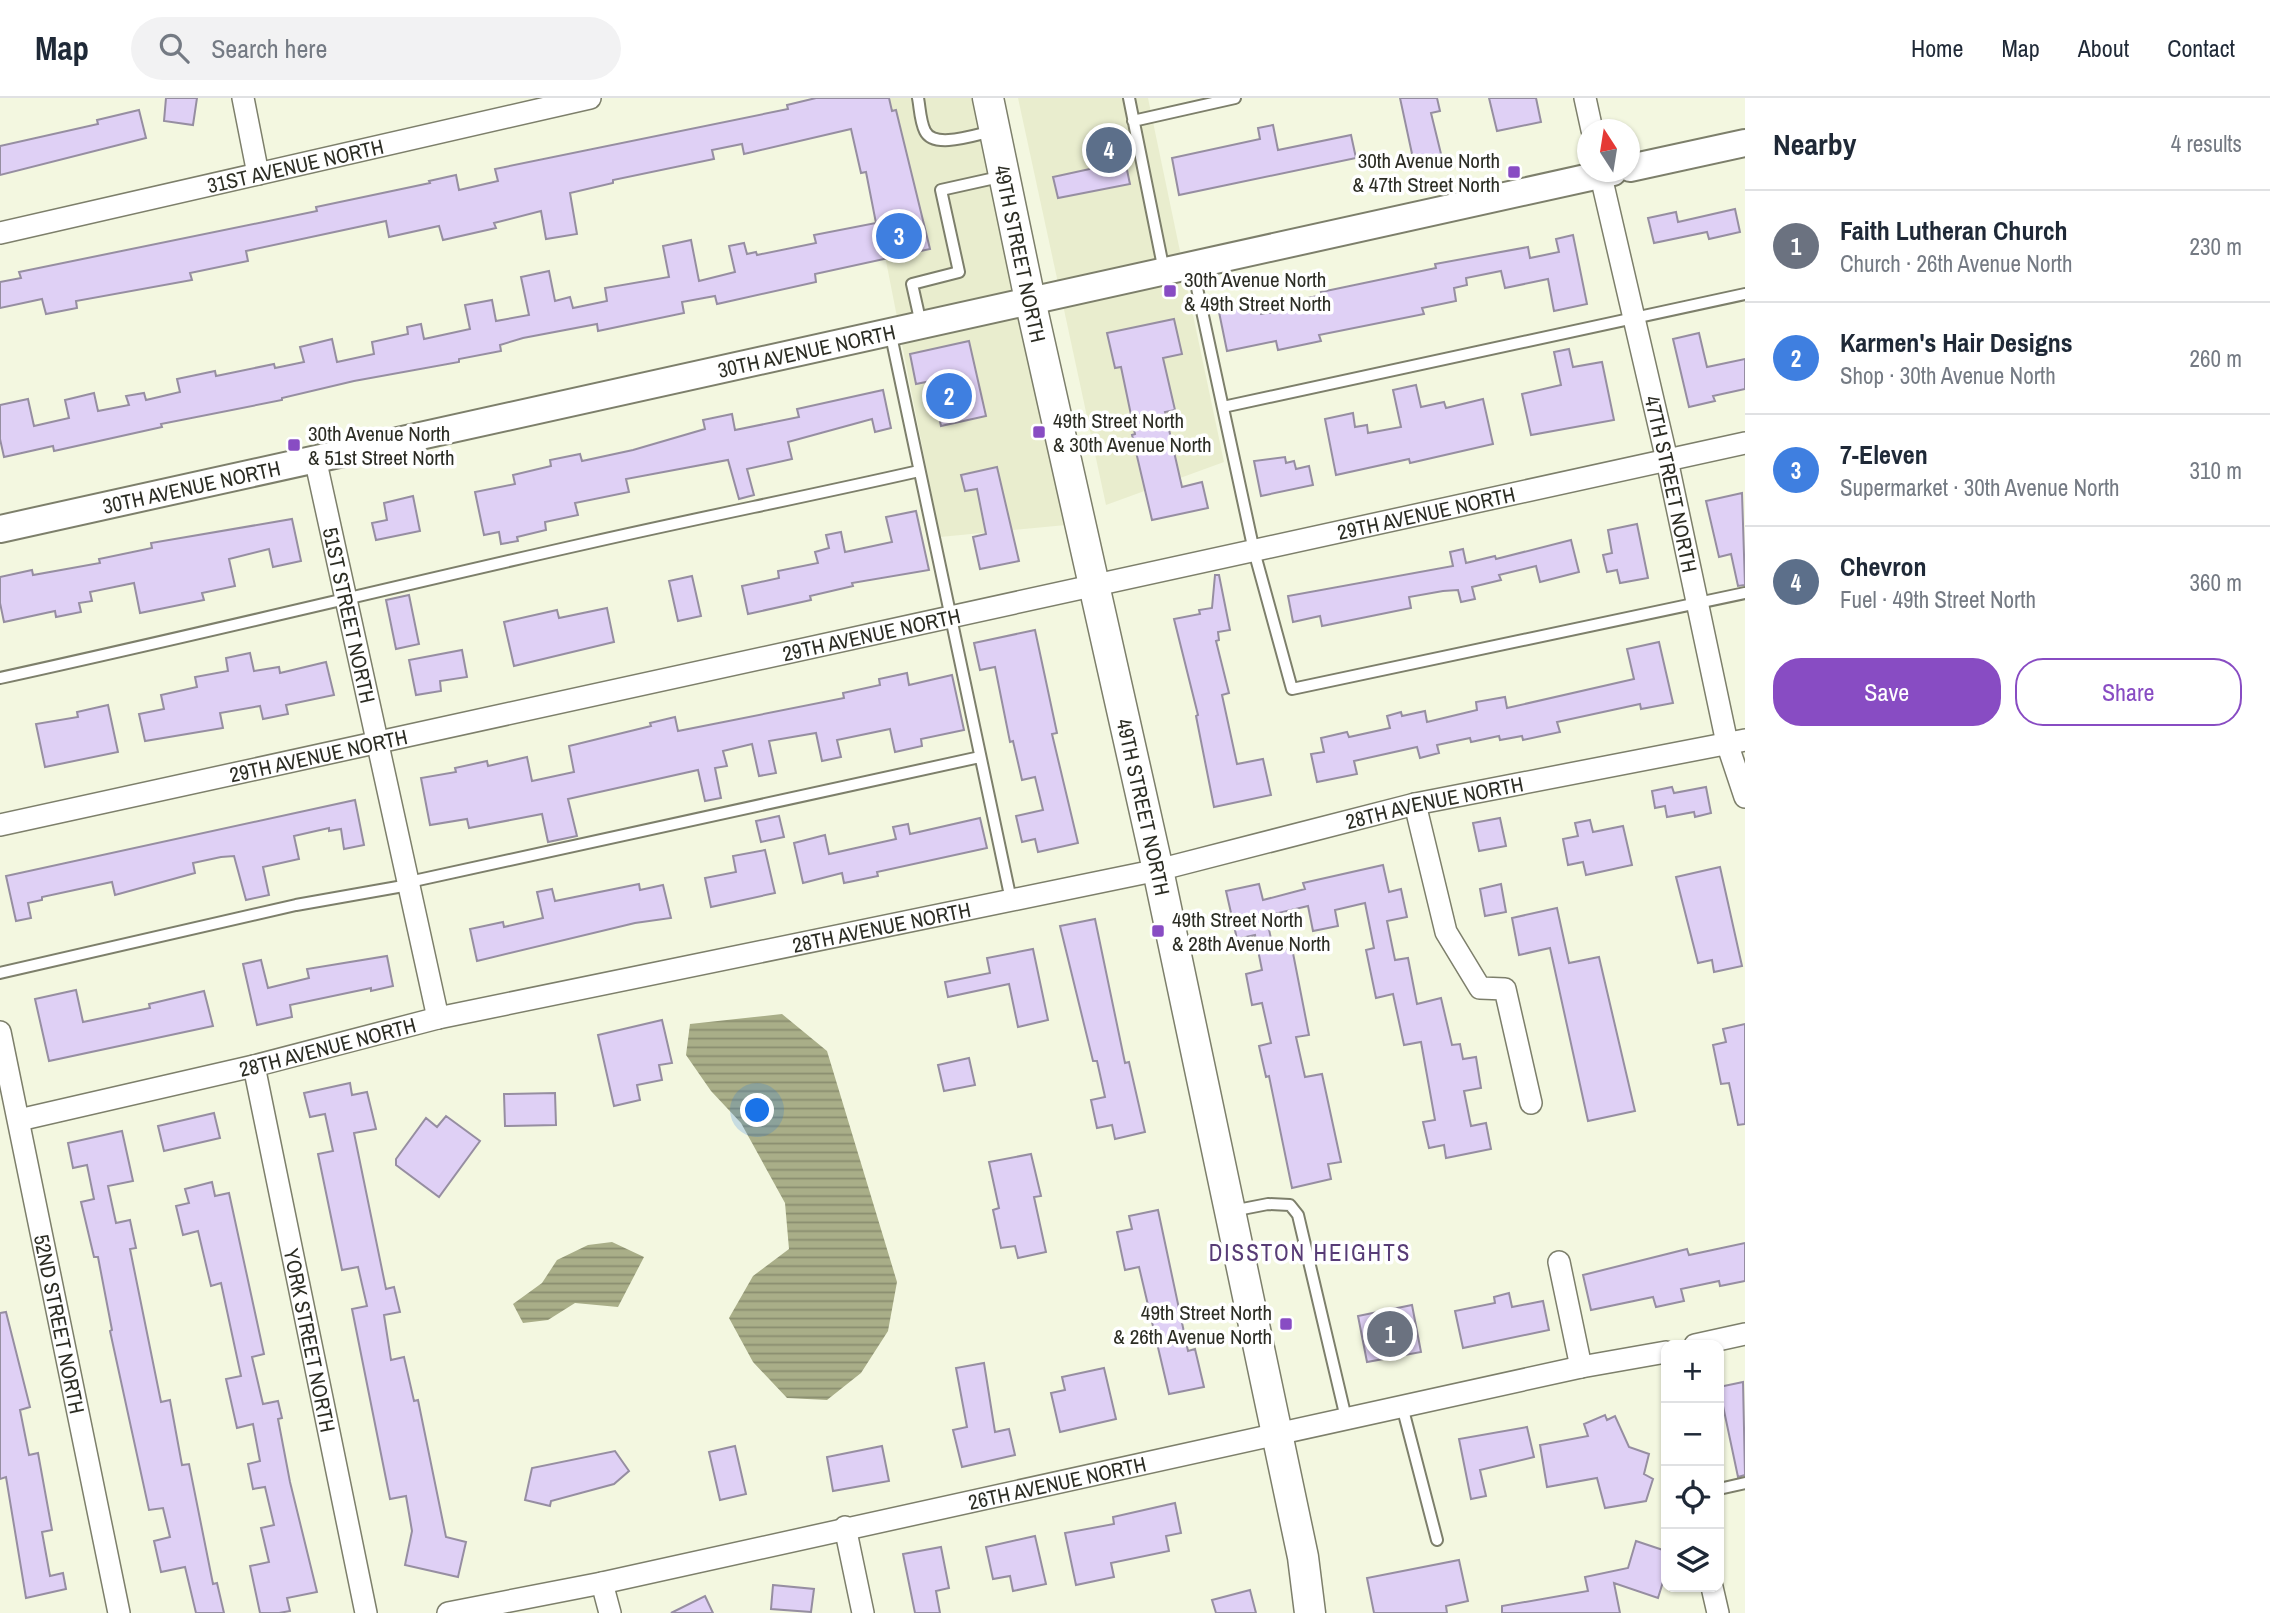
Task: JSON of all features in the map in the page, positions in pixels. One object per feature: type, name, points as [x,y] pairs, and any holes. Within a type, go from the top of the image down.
[{"type":"main road","name":"49TH STREET NORTH","points":[[988,98],[1030,300],[1158,870],[1278,1433],[1303,1558],[1310,1613]]},
{"type":"main road","name":"49TH STREET NORTH","points":[[1303,1558],[1327,1613]]},
{"type":"street","points":[[243,98],[258,174]]},
{"type":"street","name":"31ST AVENUE NORTH","points":[[0,233],[590,98]]},
{"type":"street","points":[[1585,98],[1589,119]]},
{"type":"street","points":[[1640,166],[1745,143]]},
{"type":"street","name":"30TH AVENUE NORTH","points":[[0,529],[1577,178]]},
{"type":"street","name":"47TH STREET NORTH","points":[[1607,182],[1634,318],[1698,603],[1736,742],[1745,797]]},
{"type":"street","name":"29TH AVENUE NORTH","points":[[0,825],[378,740],[1745,443]]},
{"type":"street","name":"51ST STREET NORTH","points":[[315,458],[438,1018]]},
{"type":"street","name":"28TH AVENUE NORTH","points":[[19,1121],[254,1066],[438,1018],[1158,870],[1416,804],[1736,742]]},
{"type":"street","points":[[1416,804],[1446,932],[1480,988],[1505,989],[1531,1102]]},
{"type":"street","name":"52ND STREET NORTH","points":[[0,1032],[119,1613]]},
{"type":"street","name":"YORK STREET NORTH","points":[[254,1066],[366,1613]]},
{"type":"street","points":[[1559,1262],[1581,1367]]},
{"type":"street","points":[[1718,1340],[1745,1334]]},
{"type":"street","name":"26TH AVENUE NORTH","points":[[448,1613],[602,1583],[845,1527],[1581,1367],[1661,1358]]},
{"type":"street","points":[[845,1527],[863,1613]]},
{"type":"street","points":[[602,1583],[610,1613]]},
{"type":"street","points":[[1713,1592],[1718,1613]]},
{"type":"lane","points":[[918,98],[925,131],[931,138],[944,140],[995,131]]},
{"type":"lane","points":[[1129,98],[1164,271]]},
{"type":"lane","points":[[1133,121],[1234,98]]},
{"type":"lane","points":[[921,324],[912,284],[960,272],[941,190],[1004,176]]},
{"type":"lane","points":[[1192,265],[1254,551],[1292,689],[1745,593]]},
{"type":"lane","points":[[1223,407],[1745,294]]},
{"type":"lane","points":[[890,330],[1012,900]]},
{"type":"lane","points":[[0,678],[280,616],[347,598],[676,523],[919,471]]},
{"type":"lane","points":[[0,973],[296,905],[409,884],[980,757]]},
{"type":"lane","points":[[1230,1212],[1268,1203],[1290,1205],[1298,1215],[1346,1418]]},
{"type":"lane","points":[[1402,1406],[1437,1540]]},
{"type":"lane","points":[[1724,1488],[1745,1483]]},
{"type":"shaded area","points":[[854,98],[975,98],[1016,292],[897,317]]},
{"type":"shaded area","points":[[1018,98],[1148,98],[1181,256],[1058,283]]},
{"type":"shaded area","points":[[1185,277],[1224,462],[1106,505],[1063,305]]},
{"type":"shaded area","points":[[1021,314],[1066,525],[940,537],[901,339]]},
{"type":"shaded area","points":[[782,1014],[827,1051],[897,1282],[888,1331],[861,1373],[827,1400],[787,1398],[753,1362],[729,1318],[753,1276],[789,1249],[785,1203],[741,1123],[711,1091],[686,1055],[690,1024]]},
{"type":"shaded area","points":[[612,1242],[644,1257],[618,1307],[575,1303],[548,1320],[523,1323],[513,1304],[542,1283],[557,1260],[588,1245]]},
{"type":"building","points":[[166,98],[197,98],[193,125],[164,121]]},
{"type":"building","points":[[816,98],[889,98],[892,111],[896,110],[930,249],[815,274],[816,282],[717,304],[715,296],[682,302],[684,313],[598,331],[597,324],[523,338],[500,345],[501,351],[459,359],[459,362],[354,381],[282,400],[161,424],[162,427],[54,451],[53,446],[4,457],[0,439],[0,405],[28,399],[34,426],[69,418],[65,400],[94,393],[98,411],[129,405],[126,396],[144,393],[146,400],[180,392],[177,379],[215,371],[216,376],[274,364],[275,368],[304,362],[300,347],[332,339],[337,362],[374,354],[372,342],[408,334],[407,327],[421,324],[424,339],[470,329],[465,305],[492,300],[496,321],[529,315],[521,277],[549,271],[555,301],[570,297],[573,308],[607,301],[605,288],[669,277],[663,246],[691,240],[699,281],[735,272],[729,246],[744,243],[747,254],[756,252],[757,255],[816,243],[814,235],[876,223],[866,172],[861,173],[851,129],[744,154],[742,144],[712,150],[714,159],[613,180],[613,183],[570,193],[577,234],[546,239],[541,211],[494,223],[496,228],[443,240],[439,226],[389,237],[386,221],[246,251],[248,261],[190,273],[192,280],[76,301],[77,308],[46,314],[42,299],[0,308],[0,282],[21,278],[19,272],[317,211],[316,207],[456,175],[459,190],[498,181],[495,169],[788,109],[787,105]]},
{"type":"building","points":[[1400,98],[1437,98],[1440,111],[1431,113],[1442,158],[1414,163]]},
{"type":"building","points":[[1489,98],[1536,98],[1541,122],[1497,131]]},
{"type":"building","points":[[139,110],[146,138],[0,175],[0,146],[98,124],[97,120]]},
{"type":"building","points":[[1273,125],[1278,150],[1351,135],[1356,158],[1179,195],[1172,158],[1260,139],[1258,128]]},
{"type":"building","points":[[1118,128],[1130,184],[1058,198],[1053,177],[1099,167],[1092,134]]},
{"type":"building","points":[[1735,209],[1740,232],[1709,239],[1707,232],[1654,243],[1648,218],[1676,212],[1678,222]]},
{"type":"building","points":[[1573,235],[1587,304],[1554,311],[1548,279],[1505,288],[1501,271],[1466,278],[1467,285],[1454,288],[1456,301],[1422,308],[1424,314],[1319,335],[1321,341],[1278,350],[1276,341],[1227,351],[1219,312],[1259,304],[1261,314],[1296,309],[1294,301],[1322,295],[1321,292],[1436,268],[1435,264],[1528,247],[1530,258],[1559,252],[1556,239]]},
{"type":"building","points":[[1174,319],[1182,354],[1163,358],[1175,410],[1165,412],[1182,487],[1202,482],[1208,508],[1152,520],[1132,435],[1135,434],[1121,367],[1115,368],[1107,333]]},
{"type":"building","points":[[1699,333],[1707,367],[1745,359],[1745,389],[1713,396],[1715,401],[1689,407],[1673,339]]},
{"type":"building","points":[[969,341],[986,416],[941,426],[931,381],[916,384],[910,354]]},
{"type":"building","points":[[1569,349],[1573,367],[1602,362],[1614,420],[1531,435],[1522,394],[1561,385],[1554,352]]},
{"type":"building","points":[[1416,385],[1421,407],[1444,402],[1446,408],[1483,399],[1493,444],[1410,463],[1409,459],[1336,475],[1325,419],[1353,413],[1355,427],[1367,425],[1368,433],[1401,427],[1393,390]]},
{"type":"building","points":[[883,390],[891,428],[875,432],[872,419],[788,442],[792,459],[747,469],[754,495],[739,499],[728,460],[626,479],[629,492],[575,503],[578,515],[545,522],[546,530],[517,537],[518,541],[501,544],[499,532],[484,535],[475,492],[515,484],[513,475],[551,466],[550,460],[580,454],[582,461],[633,450],[705,429],[703,420],[732,414],[735,430],[799,417],[797,409]]},
{"type":"building","points":[[1285,457],[1286,463],[1294,461],[1296,469],[1309,466],[1313,485],[1261,496],[1254,461]]},
{"type":"building","points":[[997,467],[1019,561],[980,569],[973,537],[986,534],[977,489],[965,491],[961,475]]},
{"type":"building","points":[[1742,493],[1745,585],[1738,586],[1731,554],[1719,557],[1706,501]]},
{"type":"building","points":[[413,496],[420,531],[376,540],[372,523],[387,520],[384,503]]},
{"type":"building","points":[[916,511],[929,570],[852,583],[853,586],[810,596],[811,600],[748,614],[742,586],[779,578],[778,571],[818,563],[815,552],[829,548],[826,535],[841,532],[845,552],[892,542],[886,517]]},
{"type":"building","points":[[292,519],[301,561],[273,567],[269,549],[229,559],[235,586],[202,593],[204,600],[140,613],[134,583],[90,592],[92,601],[79,603],[81,612],[56,617],[55,611],[4,622],[0,603],[0,577],[32,570],[33,575],[100,563],[99,559],[152,548],[151,543]]},
{"type":"building","points":[[1637,524],[1648,578],[1620,583],[1617,570],[1607,572],[1603,555],[1612,553],[1608,530]]},
{"type":"building","points":[[1571,540],[1579,572],[1540,582],[1536,566],[1499,575],[1501,580],[1472,587],[1475,599],[1461,602],[1458,590],[1443,591],[1409,597],[1411,608],[1322,626],[1320,616],[1293,622],[1288,596],[1453,566],[1450,552],[1463,549],[1466,563],[1495,556],[1496,559]]},
{"type":"building","points":[[1215,575],[1219,575],[1230,630],[1218,632],[1219,640],[1216,641],[1229,693],[1222,695],[1237,764],[1263,759],[1271,795],[1214,807],[1196,716],[1198,715],[1174,619],[1200,614],[1199,610],[1212,608]]},
{"type":"building","points":[[692,576],[701,616],[678,621],[669,581]]},
{"type":"building","points":[[409,595],[419,644],[396,649],[386,600]]},
{"type":"building","points":[[607,608],[614,642],[514,666],[504,622],[557,610],[559,618]]},
{"type":"building","points":[[1035,630],[1057,733],[1052,734],[1078,843],[1038,852],[1035,839],[1022,842],[1016,816],[1043,810],[1035,777],[1022,780],[1013,741],[1010,742],[995,667],[980,670],[974,643]]},
{"type":"building","points":[[1659,642],[1673,703],[1641,709],[1640,704],[1557,722],[1560,732],[1523,740],[1522,736],[1500,740],[1499,736],[1471,742],[1470,738],[1437,745],[1439,753],[1420,758],[1417,747],[1354,761],[1357,774],[1317,782],[1311,754],[1324,752],[1321,738],[1347,732],[1349,737],[1390,728],[1387,716],[1401,712],[1402,716],[1425,711],[1427,722],[1477,710],[1476,702],[1505,697],[1507,708],[1634,679],[1627,649]]},
{"type":"building","points":[[462,650],[467,677],[440,681],[441,691],[416,695],[409,660]]},
{"type":"building","points":[[250,653],[254,671],[279,667],[280,673],[326,662],[334,695],[286,705],[288,714],[263,719],[260,706],[220,713],[223,728],[145,741],[139,714],[164,709],[161,695],[197,687],[195,677],[228,671],[226,658]]},
{"type":"building","points":[[907,673],[909,685],[952,675],[964,730],[921,739],[922,746],[895,752],[890,729],[837,740],[841,757],[822,761],[816,733],[769,741],[776,773],[759,776],[752,744],[723,751],[727,766],[715,768],[721,798],[705,801],[698,770],[568,799],[577,836],[548,842],[542,814],[469,828],[467,819],[430,825],[421,778],[456,772],[455,768],[487,761],[488,766],[527,757],[532,781],[574,772],[569,746],[651,726],[650,723],[675,717],[678,731],[844,698],[843,693],[880,685],[879,679]]},
{"type":"building","points":[[108,705],[118,752],[45,767],[36,724],[78,717],[77,712]]},
{"type":"building","points":[[1672,787],[1674,793],[1706,787],[1711,813],[1695,817],[1694,812],[1667,817],[1665,806],[1655,808],[1652,791]]},
{"type":"building","points":[[355,800],[364,845],[344,849],[341,829],[329,831],[329,828],[294,836],[299,859],[263,867],[269,895],[246,900],[234,856],[221,857],[193,863],[195,873],[115,895],[112,882],[42,897],[42,900],[28,903],[31,918],[16,921],[6,876]]},
{"type":"building","points":[[779,816],[784,837],[761,842],[756,821]]},
{"type":"building","points":[[980,818],[987,848],[877,872],[878,876],[844,883],[842,873],[803,883],[794,843],[825,835],[829,854],[896,839],[893,827],[908,824],[910,834]]},
{"type":"building","points":[[1500,818],[1506,846],[1479,851],[1473,823]]},
{"type":"building","points":[[1590,820],[1593,832],[1623,826],[1632,865],[1586,875],[1583,862],[1568,865],[1563,839],[1578,836],[1575,823]]},
{"type":"building","points":[[765,850],[775,893],[711,907],[705,878],[736,872],[733,856]]},
{"type":"building","points":[[1383,865],[1389,892],[1401,889],[1407,917],[1387,921],[1395,960],[1408,958],[1417,1004],[1441,998],[1452,1045],[1460,1044],[1463,1059],[1476,1057],[1481,1088],[1464,1091],[1471,1126],[1486,1123],[1491,1149],[1446,1158],[1444,1145],[1429,1148],[1423,1122],[1435,1120],[1421,1042],[1404,1045],[1393,994],[1376,998],[1366,950],[1374,948],[1365,903],[1335,910],[1338,926],[1313,931],[1308,906],[1266,916],[1274,952],[1292,948],[1309,1035],[1296,1037],[1305,1077],[1322,1074],[1341,1162],[1328,1164],[1331,1179],[1292,1188],[1269,1076],[1266,1077],[1259,1046],[1271,1043],[1262,1003],[1252,1005],[1246,974],[1262,970],[1255,935],[1237,939],[1226,891],[1259,884],[1263,900],[1305,889],[1303,883]]},
{"type":"building","points":[[1720,867],[1742,966],[1714,972],[1712,960],[1698,963],[1676,877]]},
{"type":"building","points":[[639,884],[640,890],[663,885],[671,918],[635,923],[477,961],[470,929],[503,922],[504,927],[543,918],[537,892],[552,889],[555,901]]},
{"type":"building","points":[[1501,884],[1506,912],[1485,916],[1480,889]]},
{"type":"building","points":[[1557,908],[1569,963],[1599,957],[1635,1111],[1588,1121],[1550,948],[1519,955],[1512,918]]},
{"type":"building","points":[[1095,919],[1125,1063],[1129,1062],[1145,1132],[1115,1139],[1112,1125],[1097,1128],[1091,1100],[1105,1097],[1097,1061],[1093,1061],[1060,926]]},
{"type":"building","points":[[1033,949],[1048,1020],[1018,1027],[1009,984],[948,997],[945,982],[990,973],[987,958]]},
{"type":"building","points":[[387,956],[393,986],[290,1005],[292,1017],[257,1025],[243,964],[261,960],[268,988],[309,978],[307,969]]},
{"type":"building","points":[[76,990],[83,1022],[150,1008],[149,1004],[204,991],[213,1026],[49,1061],[35,999]]},
{"type":"building","points":[[662,1020],[672,1063],[659,1065],[662,1080],[637,1085],[640,1100],[614,1106],[598,1035]]},
{"type":"building","points":[[1745,1024],[1745,1124],[1738,1125],[1729,1083],[1721,1084],[1713,1045],[1726,1042],[1723,1029]]},
{"type":"building","points":[[969,1058],[975,1085],[944,1091],[938,1065]]},
{"type":"building","points":[[350,1083],[352,1095],[367,1092],[376,1129],[354,1133],[386,1289],[394,1287],[400,1312],[384,1315],[391,1360],[404,1357],[414,1401],[418,1400],[446,1537],[466,1542],[458,1577],[405,1565],[412,1531],[406,1496],[390,1499],[352,1309],[367,1306],[358,1267],[342,1270],[318,1154],[333,1151],[325,1114],[310,1117],[304,1093]]},
{"type":"building","points":[[555,1093],[556,1125],[505,1126],[504,1094]]},
{"type":"building","points":[[214,1113],[220,1138],[164,1151],[158,1126]]},
{"type":"building","points":[[446,1116],[480,1141],[439,1197],[396,1165],[396,1159],[426,1118],[437,1127]]},
{"type":"building","points":[[122,1131],[133,1181],[108,1186],[116,1223],[130,1220],[136,1248],[130,1249],[161,1402],[170,1400],[182,1465],[189,1464],[213,1584],[217,1583],[224,1613],[196,1613],[185,1567],[161,1572],[154,1541],[170,1537],[163,1508],[149,1510],[110,1331],[112,1330],[98,1257],[94,1257],[81,1202],[94,1199],[87,1165],[73,1168],[68,1143]]},
{"type":"building","points":[[1031,1154],[1041,1196],[1034,1197],[1046,1252],[1018,1258],[1015,1246],[1001,1248],[993,1210],[999,1208],[989,1162]]},
{"type":"building","points":[[212,1182],[215,1196],[229,1193],[264,1354],[252,1357],[263,1404],[278,1401],[282,1418],[278,1419],[290,1482],[317,1592],[287,1598],[290,1611],[279,1613],[260,1613],[250,1566],[269,1562],[261,1528],[274,1525],[265,1487],[253,1489],[248,1464],[260,1461],[253,1424],[237,1428],[226,1379],[241,1376],[221,1283],[211,1286],[198,1231],[183,1235],[176,1206],[189,1203],[185,1189]]},
{"type":"building","points":[[1158,1210],[1188,1351],[1195,1349],[1204,1387],[1169,1394],[1139,1267],[1125,1270],[1117,1232],[1132,1229],[1129,1216]]},
{"type":"building","points":[[1745,1243],[1745,1281],[1720,1286],[1719,1281],[1681,1289],[1684,1301],[1656,1307],[1653,1297],[1591,1310],[1583,1275],[1687,1249],[1689,1255]]},
{"type":"building","points":[[1509,1293],[1512,1307],[1543,1301],[1549,1330],[1463,1348],[1455,1311],[1495,1303],[1494,1297]]},
{"type":"building","points":[[1412,1305],[1421,1352],[1367,1362],[1358,1316]]},
{"type":"building","points":[[6,1312],[30,1407],[20,1410],[29,1455],[38,1453],[52,1530],[42,1532],[50,1576],[63,1573],[66,1589],[26,1598],[6,1477],[0,1479],[0,1313]]},
{"type":"building","points":[[984,1363],[995,1432],[1009,1429],[1015,1455],[962,1467],[953,1430],[967,1427],[956,1368]]},
{"type":"building","points":[[1104,1368],[1116,1419],[1060,1432],[1051,1393],[1065,1390],[1062,1377]]},
{"type":"building","points":[[1743,1382],[1745,1475],[1738,1477],[1724,1411],[1724,1386]]},
{"type":"building","points":[[1605,1415],[1607,1420],[1615,1416],[1629,1447],[1649,1454],[1644,1474],[1653,1479],[1646,1501],[1605,1508],[1597,1478],[1547,1487],[1540,1445],[1588,1436],[1584,1424]]},
{"type":"building","points":[[1527,1427],[1534,1457],[1480,1470],[1486,1496],[1471,1499],[1459,1439]]},
{"type":"building","points":[[735,1446],[746,1494],[720,1500],[709,1452]]},
{"type":"building","points":[[882,1446],[889,1481],[833,1491],[827,1457]]},
{"type":"building","points":[[615,1451],[629,1471],[614,1484],[551,1501],[550,1506],[525,1500],[532,1468]]},
{"type":"building","points":[[1175,1503],[1181,1533],[1166,1536],[1169,1551],[1111,1563],[1114,1577],[1076,1585],[1065,1533],[1114,1524],[1113,1517]]},
{"type":"building","points":[[1035,1536],[1046,1584],[1013,1591],[1010,1576],[993,1579],[986,1547]]},
{"type":"building","points":[[1636,1541],[1661,1549],[1661,1588],[1658,1598],[1614,1583],[1620,1613],[1502,1613],[1502,1606],[1588,1591],[1585,1577],[1628,1568]]},
{"type":"building","points":[[941,1547],[949,1588],[936,1591],[940,1613],[915,1613],[903,1554]]},
{"type":"building","points":[[1459,1560],[1468,1601],[1446,1606],[1447,1613],[1374,1613],[1367,1578]]},
{"type":"building","points":[[773,1585],[814,1589],[811,1612],[771,1609]]},
{"type":"building","points":[[1250,1590],[1256,1613],[1216,1613],[1212,1600]]},
{"type":"building","points":[[705,1596],[713,1613],[671,1613]]},
{"type":"place","name":"Chevron","points":[[1109,150]]},
{"type":"place","name":"30th Avenue North & 47th Street North","points":[[1514,172]]},
{"type":"place","name":"7-Eleven","points":[[899,236]]},
{"type":"place","name":"30th Avenue North & 49th Street North","points":[[1170,291]]},
{"type":"place","name":"Karmen's Hair Designs","points":[[949,396]]},
{"type":"place","name":"49th Street North & 30th Avenue North","points":[[1039,432]]},
{"type":"place","name":"30th Avenue North & 51st Street North","points":[[294,445]]},
{"type":"place","name":"49th Street North & 28th Avenue North","points":[[1158,931]]},
{"type":"place","name":"49th Street North & 26th Avenue North","points":[[1286,1324]]},
{"type":"place","name":"Faith Lutheran Church","points":[[1390,1334]]},
{"type":"district","name":"DISSTON HEIGHTS","points":[[1310,1252]]}]
